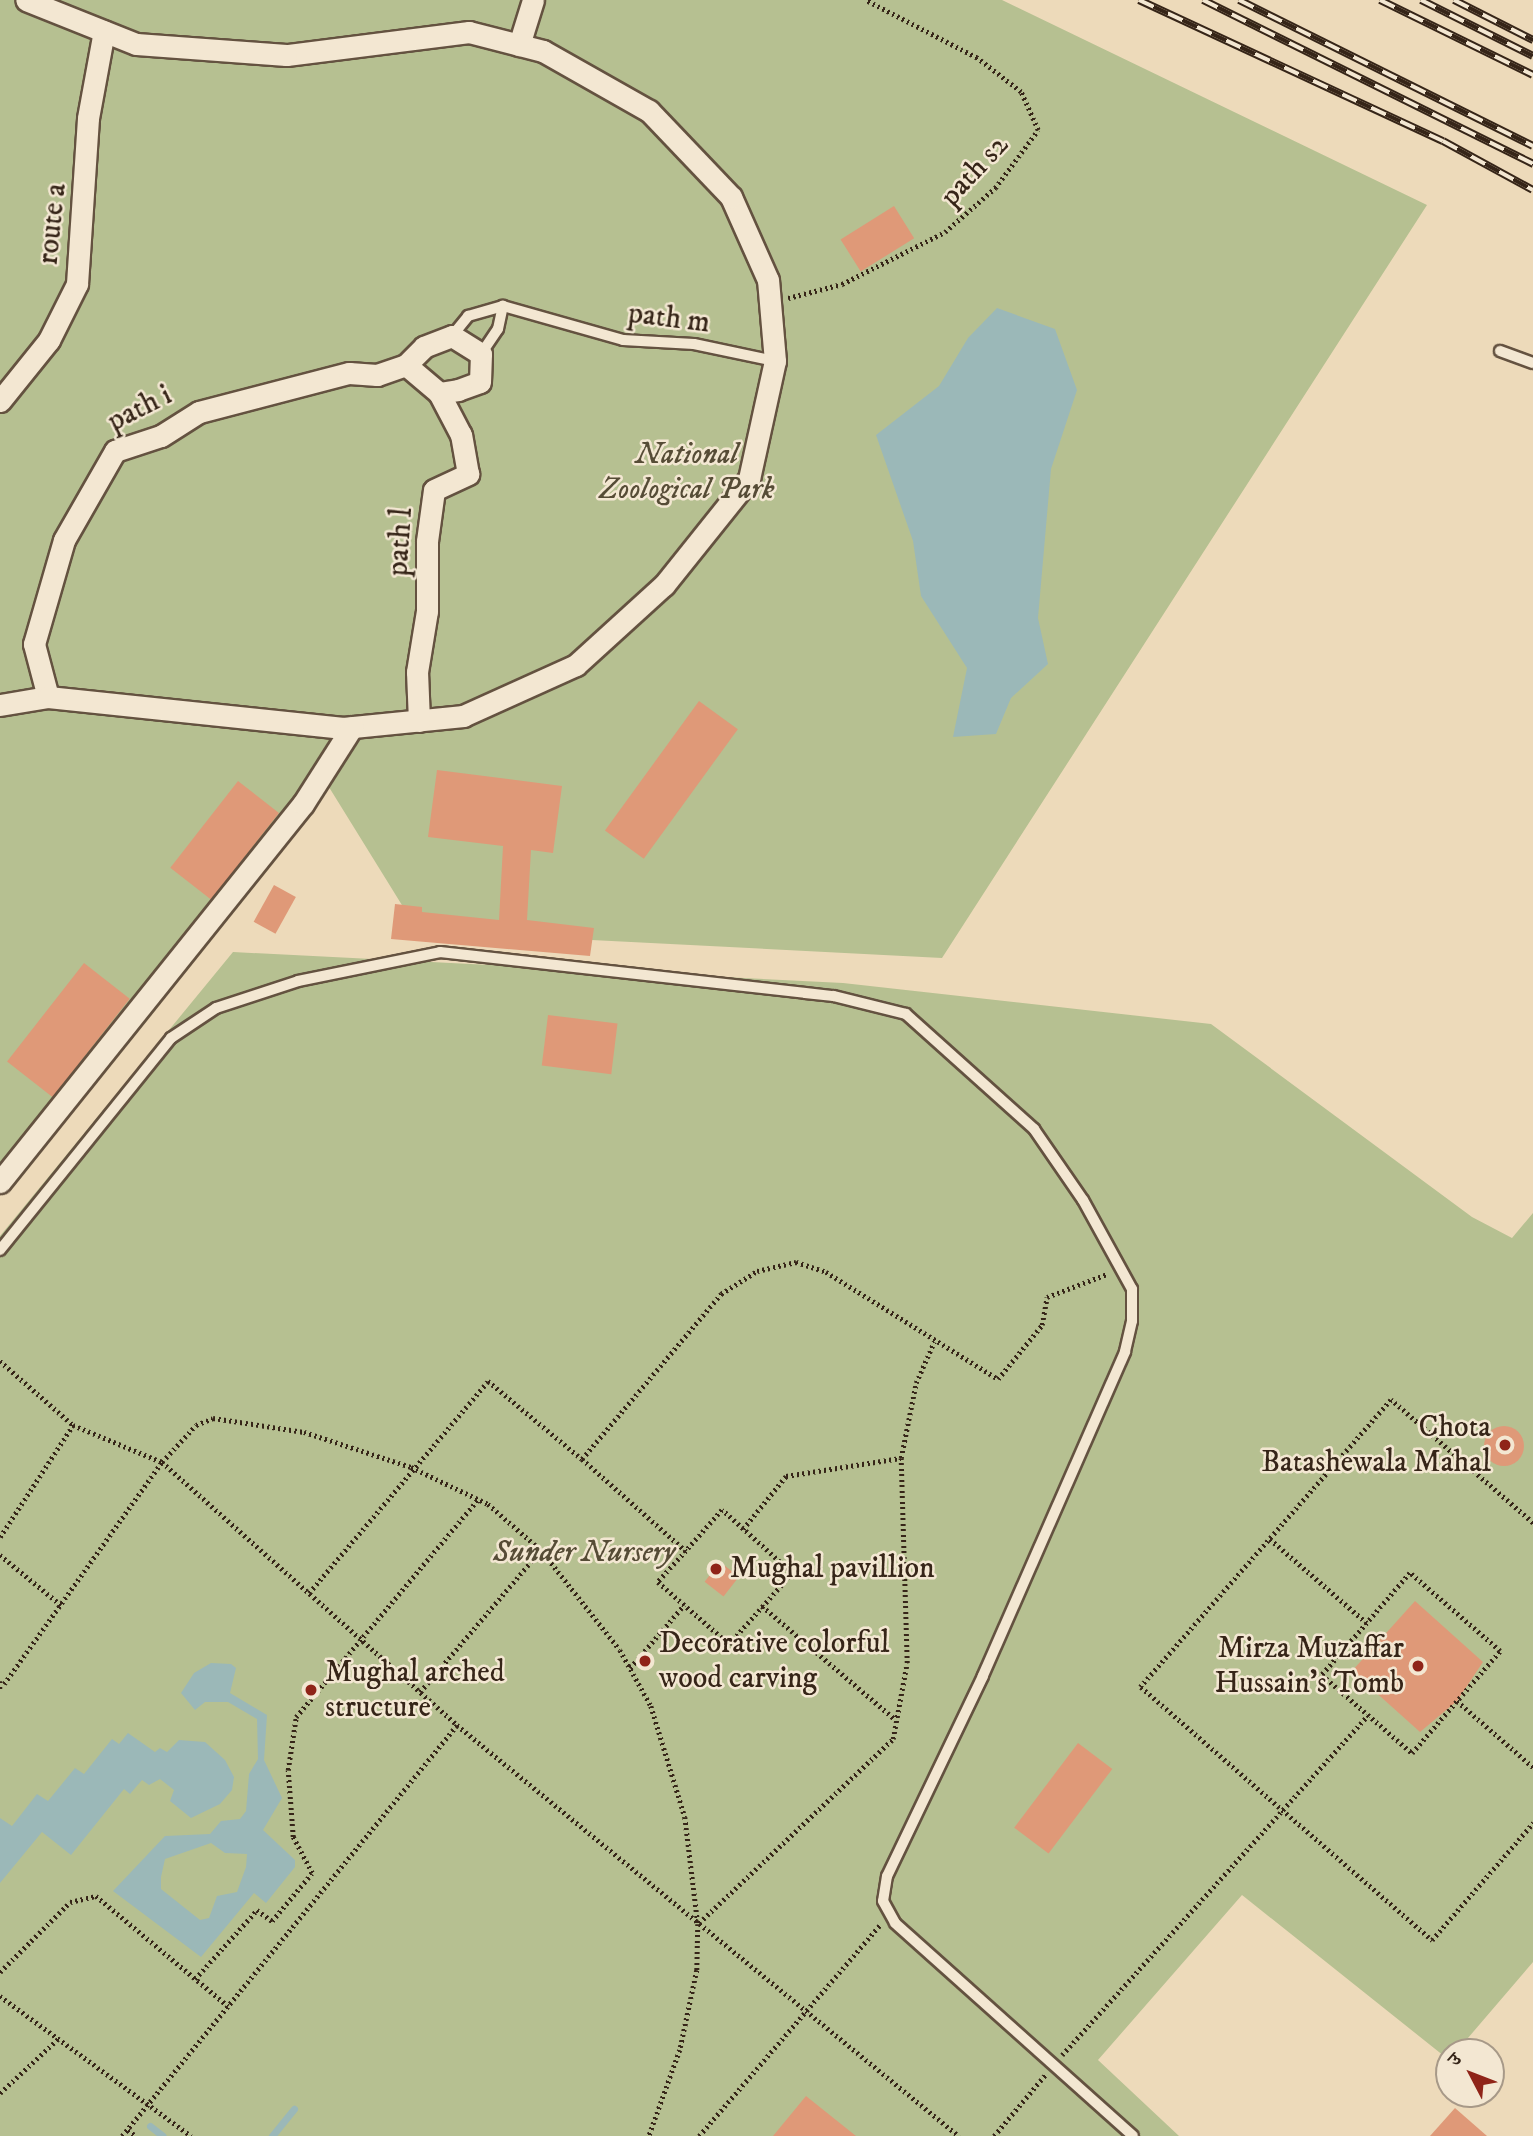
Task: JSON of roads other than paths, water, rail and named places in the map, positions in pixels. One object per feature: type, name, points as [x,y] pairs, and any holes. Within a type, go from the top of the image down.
[{"type":"street","points":[[0,705],[48,697],[352,727],[463,716],[576,665],[664,585],[749,479],[775,361],[768,280],[731,197],[649,111],[543,51],[469,32],[286,55],[136,44],[26,0]]},
{"type":"street","points":[[519,44],[533,0]]},
{"type":"street","name":"route a","points":[[0,401],[49,340],[77,284],[88,118],[104,31]]},
{"type":"street","points":[[406,365],[439,393],[480,382],[481,354],[452,336]]},
{"type":"street","name":"path i","points":[[48,697],[34,644],[64,540],[115,451],[161,436],[199,412],[241,399],[323,384],[349,373],[377,375],[406,365],[424,347],[452,336]]},
{"type":"street","name":"path l","points":[[419,721],[417,672],[427,611],[427,541],[434,490],[468,474],[461,435],[439,393]]},
{"type":"street","points":[[0,1182],[303,804],[352,727]]},
{"type":"lane","name":"path m","points":[[503,306],[623,340],[694,344],[775,361]]},
{"type":"lane","points":[[452,336],[468,316],[503,306],[498,329],[481,354]]},
{"type":"lane","points":[[1500,351],[1533,363]]},
{"type":"lane","points":[[0,1251],[171,1038],[191,1021],[298,981],[440,952],[834,996],[906,1014],[1034,1129],[1132,1289],[1125,1352],[983,1676],[887,1877],[883,1901],[890,1914],[1133,2136]]},
{"type":"water","points":[[997,308],[1055,329],[1077,390],[1051,469],[1038,618],[1048,664],[1011,698],[996,734],[953,737],[967,668],[921,596],[913,541],[876,435],[939,386],[968,338]]},
{"type":"water","points":[[211,1663],[231,1664],[236,1668],[230,1693],[267,1715],[264,1760],[282,1798],[263,1830],[295,1860],[295,1867],[266,1903],[254,1893],[201,1957],[113,1891],[165,1836],[210,1834],[221,1821],[240,1819],[246,1811],[249,1774],[258,1759],[257,1719],[228,1702],[205,1702],[195,1710],[181,1693],[194,1673]],"holes":[[[211,1843],[225,1853],[247,1854],[246,1867],[237,1892],[217,1896],[209,1918],[200,1920],[161,1889],[165,1859]]]},
{"type":"water","points":[[128,1733],[155,1752],[160,1748],[167,1752],[179,1740],[205,1742],[225,1760],[234,1777],[232,1790],[220,1804],[191,1818],[170,1801],[174,1790],[160,1779],[149,1785],[142,1780],[130,1794],[124,1789],[71,1855],[42,1832],[0,1883],[0,1818],[12,1826],[37,1794],[48,1801],[75,1768],[84,1774],[112,1739],[119,1744]]},
{"type":"waterway","points":[[272,2136],[294,2109]]},
{"type":"waterway","points":[[150,2126],[163,2136]]},
{"type":"railway","points":[[1139,0],[1443,141],[1533,190]]},
{"type":"railway","points":[[1203,0],[1533,164]]},
{"type":"railway","points":[[1239,0],[1533,146]]},
{"type":"railway","points":[[1380,0],[1533,75]]},
{"type":"railway","points":[[1421,0],[1533,56]]},
{"type":"railway","points":[[1454,0],[1533,40]]},
{"type":"place","name":"Chota Batashewala Mahal","points":[[1505,1445]]},
{"type":"place","name":"Mughal pavillion","points":[[716,1569]]},
{"type":"place","name":"Decorative colorful wood carving","points":[[645,1661]]},
{"type":"place","name":"Mirza Muzaffar Hussain’s Tomb","points":[[1418,1666]]},
{"type":"place","name":"Mughal arched structure","points":[[311,1690]]},
{"type":"park label","name":"National Zoological Park","points":[[687,472]]},
{"type":"park label","name":"Sunder Nursery","points":[[584,1553]]}]
